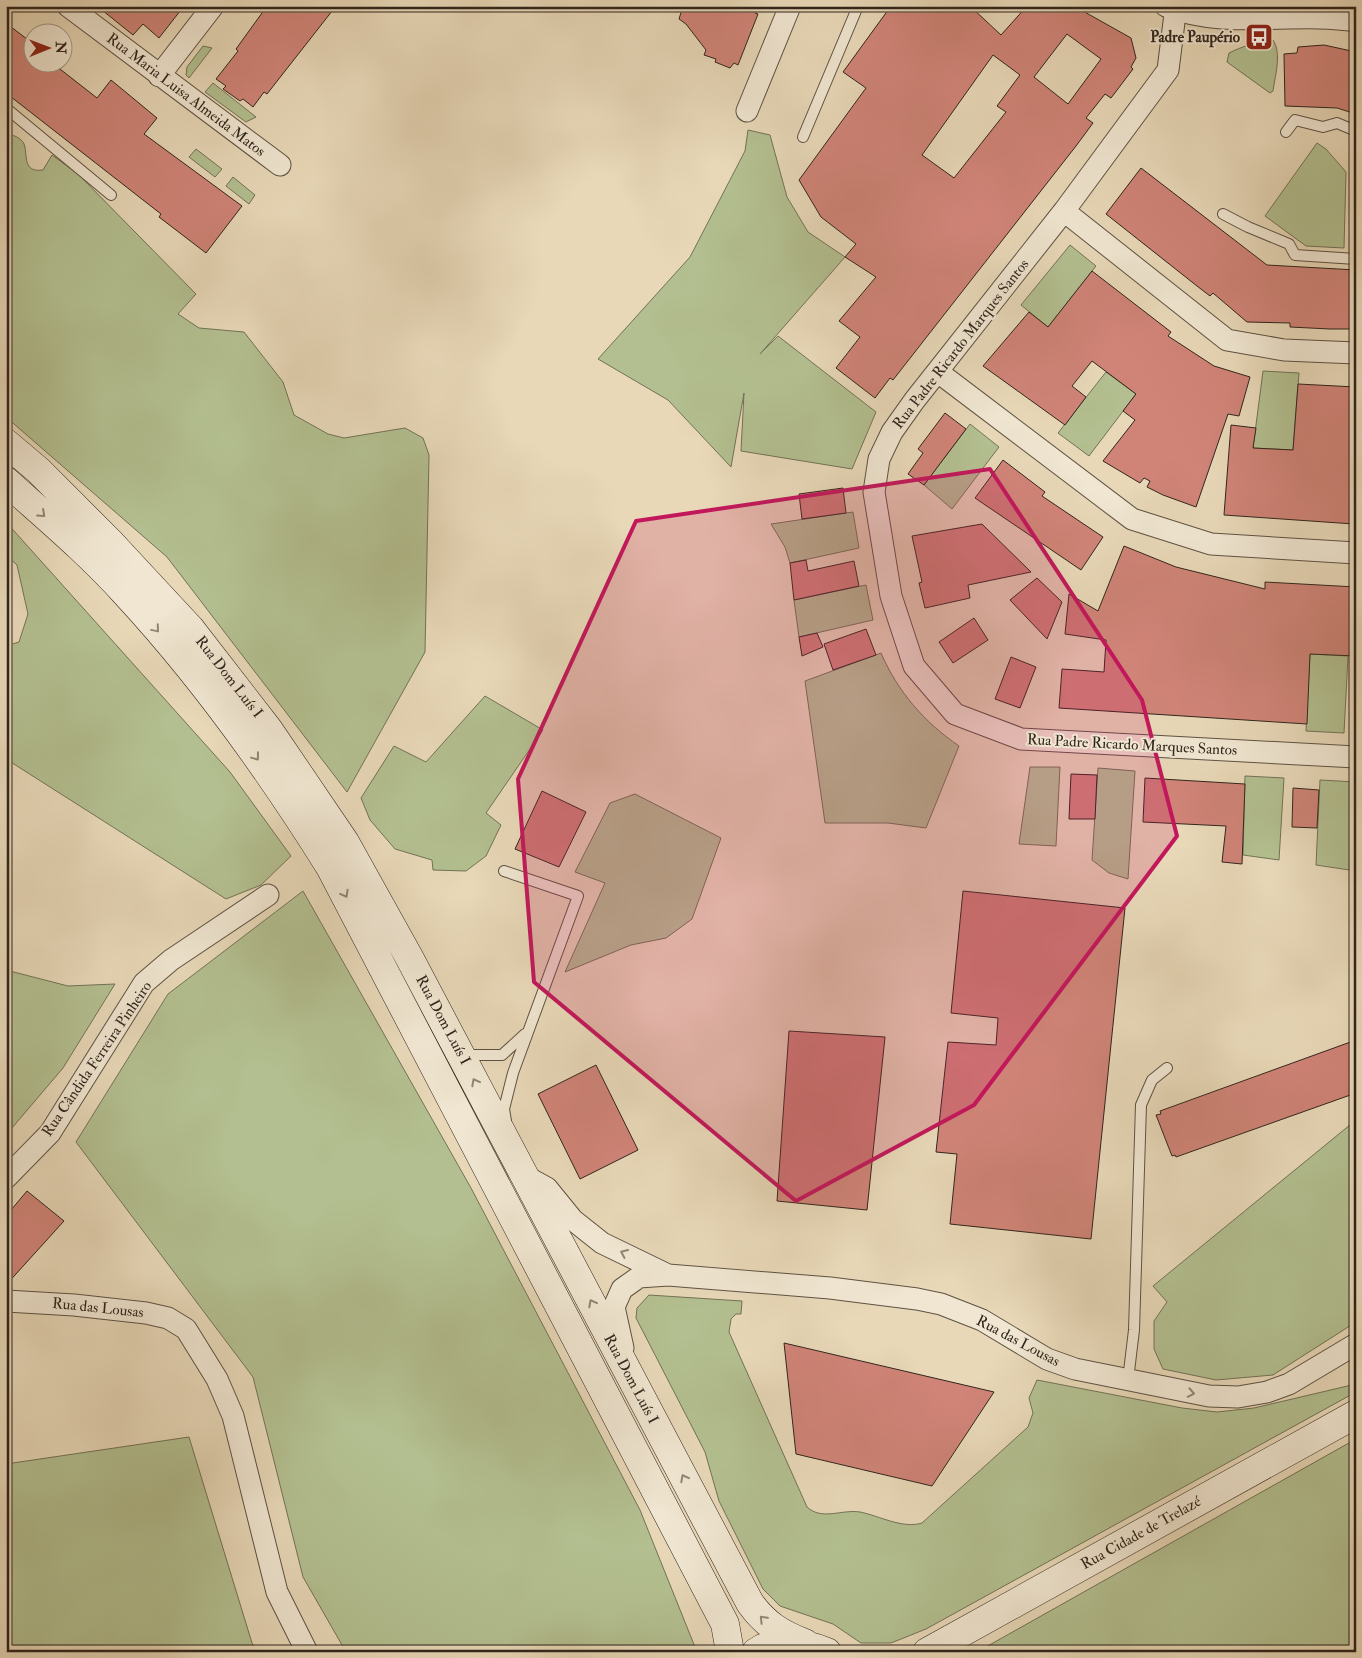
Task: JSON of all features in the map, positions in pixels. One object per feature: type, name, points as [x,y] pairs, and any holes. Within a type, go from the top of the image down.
[{"type":"main road","name":"Rua Dom Luís I","points":[[6,443],[38,470],[84,516],[190,628],[269,730],[345,842],[458,1048],[750,1603],[762,1619],[776,1631],[816,1648]]},
{"type":"main road","name":"Rua Dom Luís I","points":[[6,481],[125,592],[162,636],[269,774],[330,866],[725,1624],[730,1652]]},
{"type":"main road","name":"Rua Cidade de Trelazé","points":[[927,1652],[1356,1414]]},
{"type":"main road","points":[[756,1652],[782,1642],[816,1648]]},
{"type":"street","name":"Rua Maria Luisa Almeida Matos","points":[[68,6],[280,165]]},
{"type":"street","points":[[159,76],[214,6]]},
{"type":"street","points":[[747,111],[790,6]]},
{"type":"street","points":[[1172,8],[1236,18],[1328,17],[1356,21]]},
{"type":"street","name":"Rua Padre Ricardo Marques Santos","points":[[1172,8],[1168,70],[1064,211],[892,432],[879,459],[874,492],[891,596],[914,666],[955,714],[1021,739],[1356,757]]},
{"type":"street","points":[[1064,211],[1228,340],[1284,350],[1356,353]]},
{"type":"street","points":[[938,372],[1132,519],[1212,544],[1356,552]]},
{"type":"street","name":"Rua Cândida Ferreira Pinheiro","points":[[6,1178],[50,1133],[144,983],[171,960],[268,895]]},
{"type":"street","name":"Rua das Lousas","points":[[525,1176],[547,1188],[573,1220],[602,1244],[668,1275]]},
{"type":"street","name":"Rua das Lousas","points":[[628,1373],[614,1306],[622,1289],[639,1277],[668,1275],[830,1288],[917,1299],[941,1304],[982,1320],[1047,1359],[1075,1369],[1209,1396],[1238,1397],[1267,1392],[1289,1384],[1356,1344]]},
{"type":"street","name":"Rua das Lousas","points":[[6,1301],[74,1305],[146,1313],[168,1318],[186,1329],[216,1379],[233,1416],[277,1592],[307,1652]]},
{"type":"lane","points":[[803,137],[858,6]]},
{"type":"lane","points":[[6,108],[111,195]]},
{"type":"lane","points":[[1286,132],[1296,120],[1323,127],[1337,123],[1356,131]]},
{"type":"lane","points":[[1223,214],[1289,244],[1295,255],[1356,259]]},
{"type":"lane","points":[[504,871],[578,896],[512,1073],[504,1109],[510,1148]]},
{"type":"lane","points":[[458,1048],[470,1054],[502,1055],[528,1031]]},
{"type":"lane","points":[[1136,1381],[1134,1330],[1141,1104],[1152,1080],[1167,1068]]},
{"type":"highlighted area","points":[[990,469],[1142,700],[1177,836],[974,1105],[796,1201],[534,982],[518,779],[636,521]]},
{"type":"green space","points":[[1273,40],[1277,51],[1277,65],[1273,91],[1270,93],[1227,62],[1229,53],[1250,45]]},
{"type":"green space","points":[[203,46],[212,48],[189,78],[186,75],[187,67]]},
{"type":"green space","points":[[213,83],[256,117],[246,122],[205,92]]},
{"type":"green space","points":[[748,130],[770,135],[787,197],[808,232],[845,257],[760,354],[778,336],[876,412],[852,469],[741,451],[744,393],[731,467],[668,400],[598,359],[690,257],[745,151]]},
{"type":"green space","points":[[6,133],[23,142],[27,162],[32,169],[43,170],[52,155],[78,174],[196,294],[178,314],[199,328],[244,332],[283,382],[294,415],[328,434],[344,438],[405,428],[423,438],[429,455],[425,652],[347,792],[167,557],[6,417]]},
{"type":"green space","points":[[1317,143],[1326,149],[1346,172],[1344,248],[1306,246],[1265,216]]},
{"type":"green space","points":[[196,149],[222,169],[215,177],[189,157]]},
{"type":"green space","points":[[233,177],[255,195],[249,204],[226,186]]},
{"type":"green space","points":[[1070,245],[1096,266],[1048,327],[1021,305]]},
{"type":"green space","points":[[1263,371],[1299,373],[1293,450],[1253,448]]},
{"type":"green space","points":[[1106,372],[1136,394],[1089,456],[1058,433]]},
{"type":"green space","points":[[970,424],[999,447],[952,509],[924,485]]},
{"type":"green space","points":[[853,512],[859,548],[790,563],[785,547],[771,524]]},
{"type":"green space","points":[[6,522],[230,772],[291,856],[261,885],[226,899],[6,759],[6,646],[19,642],[28,614],[17,565],[6,555]]},
{"type":"green space","points":[[866,585],[873,620],[799,637],[794,600]]},
{"type":"green space","points":[[881,653],[895,681],[913,705],[934,727],[959,746],[926,828],[888,823],[825,823],[805,681]]},
{"type":"green space","points":[[1310,654],[1348,656],[1344,733],[1306,731]]},
{"type":"green space","points":[[485,696],[543,730],[486,813],[501,825],[486,856],[466,871],[433,870],[432,860],[395,849],[370,820],[361,798],[394,746],[426,762]]},
{"type":"green space","points":[[1030,767],[1060,767],[1056,846],[1019,844]]},
{"type":"green space","points":[[1098,768],[1135,771],[1128,879],[1109,873],[1092,860]]},
{"type":"green space","points":[[1245,776],[1284,778],[1279,860],[1243,855]]},
{"type":"green space","points":[[1320,780],[1356,782],[1356,871],[1316,865]]},
{"type":"green space","points":[[635,794],[721,838],[692,919],[666,938],[631,945],[565,972],[605,883],[575,872],[610,803]]},
{"type":"green space","points":[[303,891],[471,1188],[640,1510],[697,1652],[346,1652],[303,1577],[253,1377],[76,1142],[168,994]]},
{"type":"green space","points":[[6,970],[68,986],[115,984],[63,1068],[6,1135]]},
{"type":"green space","points":[[1356,1120],[1356,1322],[1273,1375],[1216,1380],[1163,1369],[1154,1349],[1154,1321],[1167,1302],[1153,1286]]},
{"type":"green space","points":[[649,1295],[742,1301],[741,1314],[736,1314],[731,1319],[729,1332],[807,1507],[813,1511],[826,1514],[853,1511],[899,1523],[922,1523],[1028,1427],[1033,1413],[1029,1398],[1037,1380],[1182,1408],[1217,1412],[1254,1408],[1356,1384],[1356,1392],[926,1629],[891,1643],[861,1643],[833,1624],[780,1606],[763,1589],[719,1501],[705,1452],[636,1318],[637,1308]]},
{"type":"green space","points":[[189,1437],[252,1643],[257,1652],[6,1652],[6,1464]]},
{"type":"green space","points":[[1356,1439],[1356,1652],[977,1652]]},
{"type":"building","points":[[97,6],[184,6],[159,38],[143,24],[133,35]]},
{"type":"building","points":[[267,6],[336,6],[267,94],[264,92],[253,107],[243,99],[240,101],[223,89],[226,86],[216,79],[238,51],[236,49]]},
{"type":"building","points":[[683,6],[758,6],[755,13],[758,14],[738,65],[734,63],[730,68],[715,62],[716,59],[704,55],[706,50],[686,24],[679,19]]},
{"type":"building","points":[[891,6],[970,6],[1001,35],[1027,6],[1074,6],[1131,38],[1136,58],[1131,67],[1133,69],[1111,98],[1105,94],[1086,118],[1093,123],[1076,146],[893,380],[890,378],[875,398],[836,368],[860,337],[839,321],[876,277],[845,257],[856,244],[821,217],[799,180],[866,88],[843,72]],"holes":[[[1067,34],[1101,59],[1068,104],[1034,77]],[[993,55],[1020,75],[997,106],[1006,112],[954,178],[922,155]]]},
{"type":"building","points":[[6,23],[22,35],[22,72],[64,72],[97,98],[111,80],[157,118],[144,134],[242,206],[206,253],[159,217],[161,214],[6,93]]},
{"type":"building","points":[[1324,45],[1356,52],[1356,114],[1337,108],[1285,106],[1284,54],[1297,53],[1298,47]]},
{"type":"building","points":[[1141,168],[1267,265],[1356,270],[1356,327],[1354,329],[1330,329],[1290,327],[1290,323],[1247,322],[1213,293],[1210,296],[1106,214]]},
{"type":"building","points":[[1092,271],[1171,332],[1168,336],[1214,366],[1250,377],[1239,416],[1228,414],[1196,507],[1163,495],[1147,487],[1150,481],[1144,478],[1140,483],[1103,461],[1135,420],[1123,411],[1136,394],[1092,361],[1072,386],[1086,397],[1065,425],[983,366],[1029,312],[1048,327]]},
{"type":"building","points":[[1298,384],[1356,387],[1354,524],[1224,515],[1231,425],[1256,428],[1253,448],[1293,450]]},
{"type":"building","points":[[945,413],[966,429],[924,485],[908,474],[923,453],[918,449]]},
{"type":"building","points":[[1003,460],[1045,492],[1042,496],[1103,537],[1081,570],[975,498]]},
{"type":"building","points":[[843,488],[846,513],[802,519],[799,494]]},
{"type":"building","points":[[982,524],[1031,572],[968,585],[970,598],[925,608],[919,583],[922,582],[912,536]]},
{"type":"building","points":[[1124,546],[1176,567],[1265,589],[1265,582],[1356,587],[1356,656],[1310,654],[1307,724],[1059,708],[1062,669],[1104,672],[1106,640],[1065,634],[1069,594],[1098,611]]},
{"type":"building","points":[[806,560],[808,571],[854,561],[859,586],[794,600],[790,563]]},
{"type":"building","points":[[1037,578],[1062,602],[1047,639],[1010,600]]},
{"type":"building","points":[[974,618],[988,640],[953,663],[939,642]]},
{"type":"building","points":[[866,629],[876,655],[833,670],[824,644]]},
{"type":"building","points":[[817,633],[823,647],[802,656],[799,637]]},
{"type":"building","points":[[1011,657],[1036,667],[1020,708],[995,699]]},
{"type":"building","points":[[1071,774],[1097,775],[1095,819],[1069,819]]},
{"type":"building","points":[[1145,778],[1245,784],[1242,864],[1222,862],[1226,826],[1143,822]]},
{"type":"building","points":[[1293,788],[1319,790],[1317,828],[1292,827]]},
{"type":"building","points":[[542,791],[586,812],[559,867],[515,849]]},
{"type":"building","points":[[963,891],[1125,908],[1091,1239],[950,1224],[957,1154],[936,1152],[948,1042],[996,1045],[998,1018],[951,1013]]},
{"type":"building","points":[[789,1031],[885,1037],[867,1210],[777,1201]]},
{"type":"building","points":[[1356,1040],[1356,1093],[1176,1157],[1175,1155],[1172,1156],[1156,1115],[1161,1114],[1160,1111]]},
{"type":"building","points":[[596,1065],[638,1150],[580,1179],[538,1094]]},
{"type":"building","points":[[27,1191],[64,1221],[6,1285],[6,1216]]},
{"type":"building","points":[[784,1343],[994,1392],[932,1486],[796,1454]]},
{"type":"place","name":"Padre Paupério","points":[[1259,37]]}]
